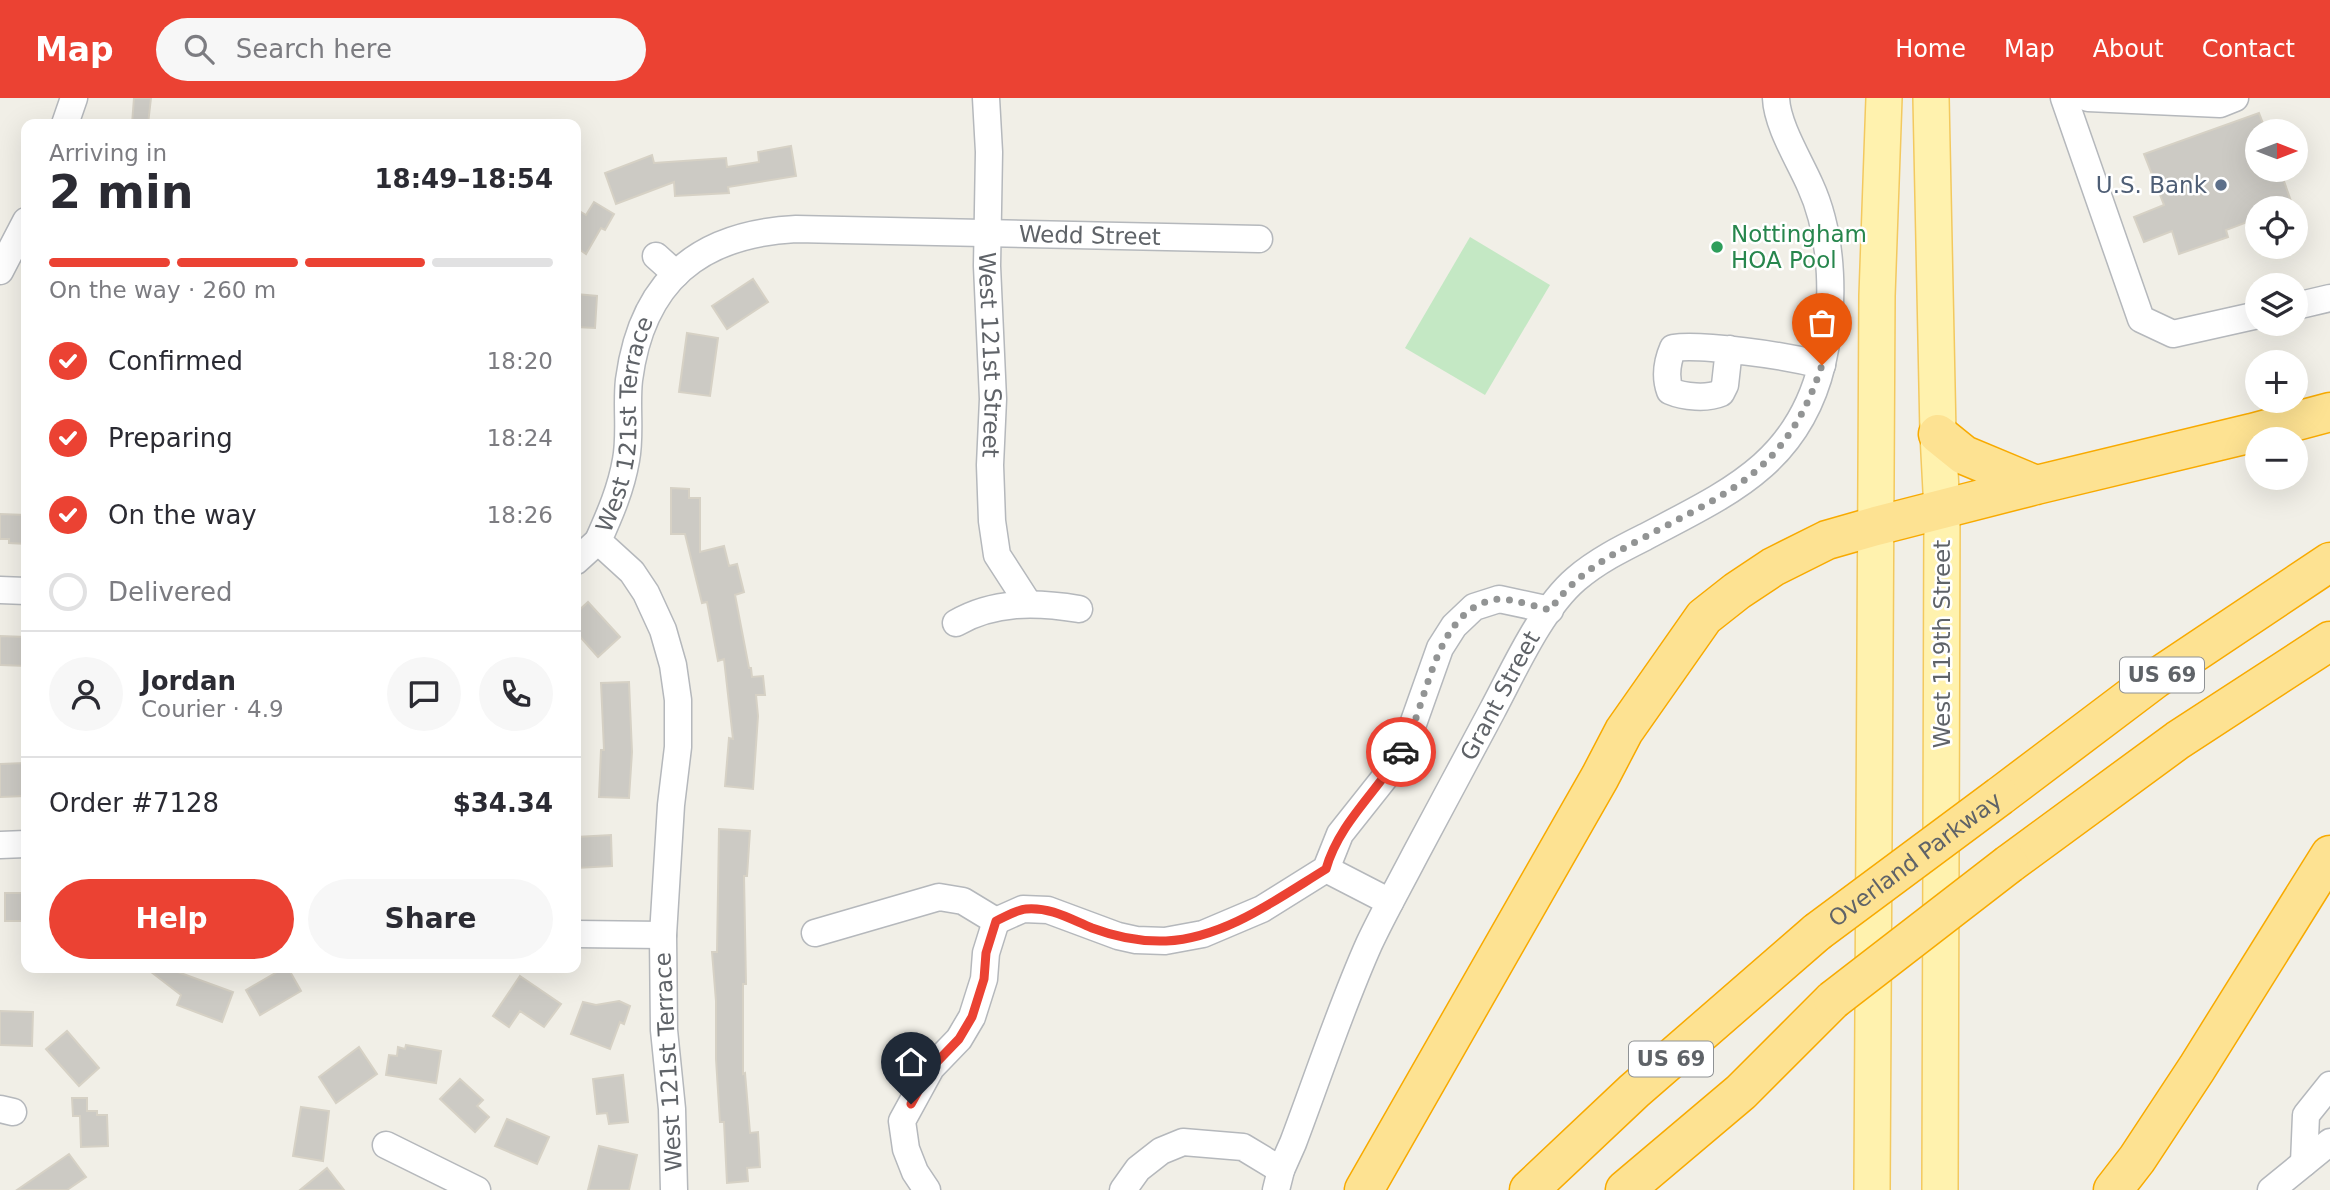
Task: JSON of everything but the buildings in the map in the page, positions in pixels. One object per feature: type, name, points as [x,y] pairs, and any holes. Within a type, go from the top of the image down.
[{"type":"highway","points":[[1364,1190],[1601,777],[1623,731],[1704,617],[1773,567],[1827,540],[2330,412]]},
{"type":"highway","points":[[1938,434],[1964,455],[2036,485]]},
{"type":"highway","name":"Overland Parkway","points":[[1530,1190],[1634,1091],[1817,932],[2155,679],[2330,562]]},
{"type":"highway","name":"US 69","points":[[1625,1190],[1741,1092],[1833,1000],[2009,864],[2178,740],[2330,641]]},
{"type":"highway","points":[[2113,1190],[2137,1159],[2197,1068],[2330,855]]},
{"type":"main road","points":[[1872,1190],[1877,296],[1884,98]]},
{"type":"main road","name":"West 119th Street","points":[[1931,98],[1942,510],[1940,1190]]},
{"type":"street","points":[[67,119],[74,98]]},
{"type":"street","name":"West 121st Street","points":[[986,98],[993,399],[989,465],[992,521],[997,555],[1028,603]]},
{"type":"street","name":"Grant Street","points":[[1278,1180],[1370,943],[1519,662],[1550,610],[1575,580],[1602,559],[1740,485],[1779,450],[1801,417],[1822,365],[1828,316],[1829,247],[1820,208],[1787,133],[1776,98]]},
{"type":"street","points":[[2064,98],[2141,318],[2173,334],[2245,318]]},
{"type":"street","points":[[2088,98],[2220,104],[2235,98]]},
{"type":"street","name":"Wedd Street","points":[[796,229],[1259,239]]},
{"type":"street","name":"West 121st Terrace","points":[[674,1190],[672,1109],[664,1030],[663,935],[671,805],[678,747],[678,700],[673,665],[663,630],[646,593],[632,572],[598,541],[619,493],[627,457],[629,382],[635,350],[658,294],[666,265],[766,231],[796,229]]},
{"type":"street","points":[[9,262],[21,233]]},
{"type":"street","points":[[2308,303],[2330,298]]},
{"type":"street","points":[[1729,349],[1769,353],[1822,365]]},
{"type":"street","points":[[581,556],[598,541]]},
{"type":"street","points":[[0,590],[21,592]]},
{"type":"street","points":[[928,1190],[915,1172],[906,1149],[902,1121],[931,1068],[959,1039],[972,1017],[984,979],[986,953],[996,921],[1023,909],[1048,909],[1118,936],[1145,940],[1182,939],[1213,931],[1262,909],[1326,869],[1340,834],[1390,771],[1408,741],[1440,648],[1454,626],[1474,607],[1499,599],[1550,610]]},
{"type":"street","points":[[956,623],[985,610],[1028,603],[1079,609]]},
{"type":"street","points":[[0,845],[21,844]]},
{"type":"street","points":[[1326,869],[1391,902]]},
{"type":"street","points":[[815,933],[939,897],[963,901],[996,921]]},
{"type":"street","name":"West 121st Terrace","points":[[581,934],[663,935]]},
{"type":"street","points":[[2304,1163],[2306,1115],[2330,1085]]},
{"type":"street","points":[[1123,1190],[1138,1169],[1161,1151],[1183,1142],[1244,1147],[1278,1180]]},
{"type":"street","points":[[2271,1190],[2330,1142]]},
{"type":"street","points":[[386,1145],[477,1190]]},
{"type":"green space","points":[[1470,237],[1550,285],[1485,395],[1405,348]]},
{"type":"way so far","points":[[1401,752],[1421,707],[1440,648],[1454,626],[1474,607],[1499,599],[1550,610],[1575,580],[1602,559],[1740,485],[1779,450],[1791,434],[1810,399],[1822,365]]},
{"type":"place","name":"U.S. Bank","points":[[2221,185]]},
{"type":"place","name":"Nottingham HOA Pool","points":[[1717,247]]},
{"type":"route","points":[[911,1104],[931,1068],[959,1039],[972,1017],[984,979],[986,953],[996,921],[1023,909],[1048,909],[1091,928],[1118,936],[1165,941],[1203,934],[1233,923],[1262,909],[1326,869],[1340,834],[1390,771],[1401,752]]}]
